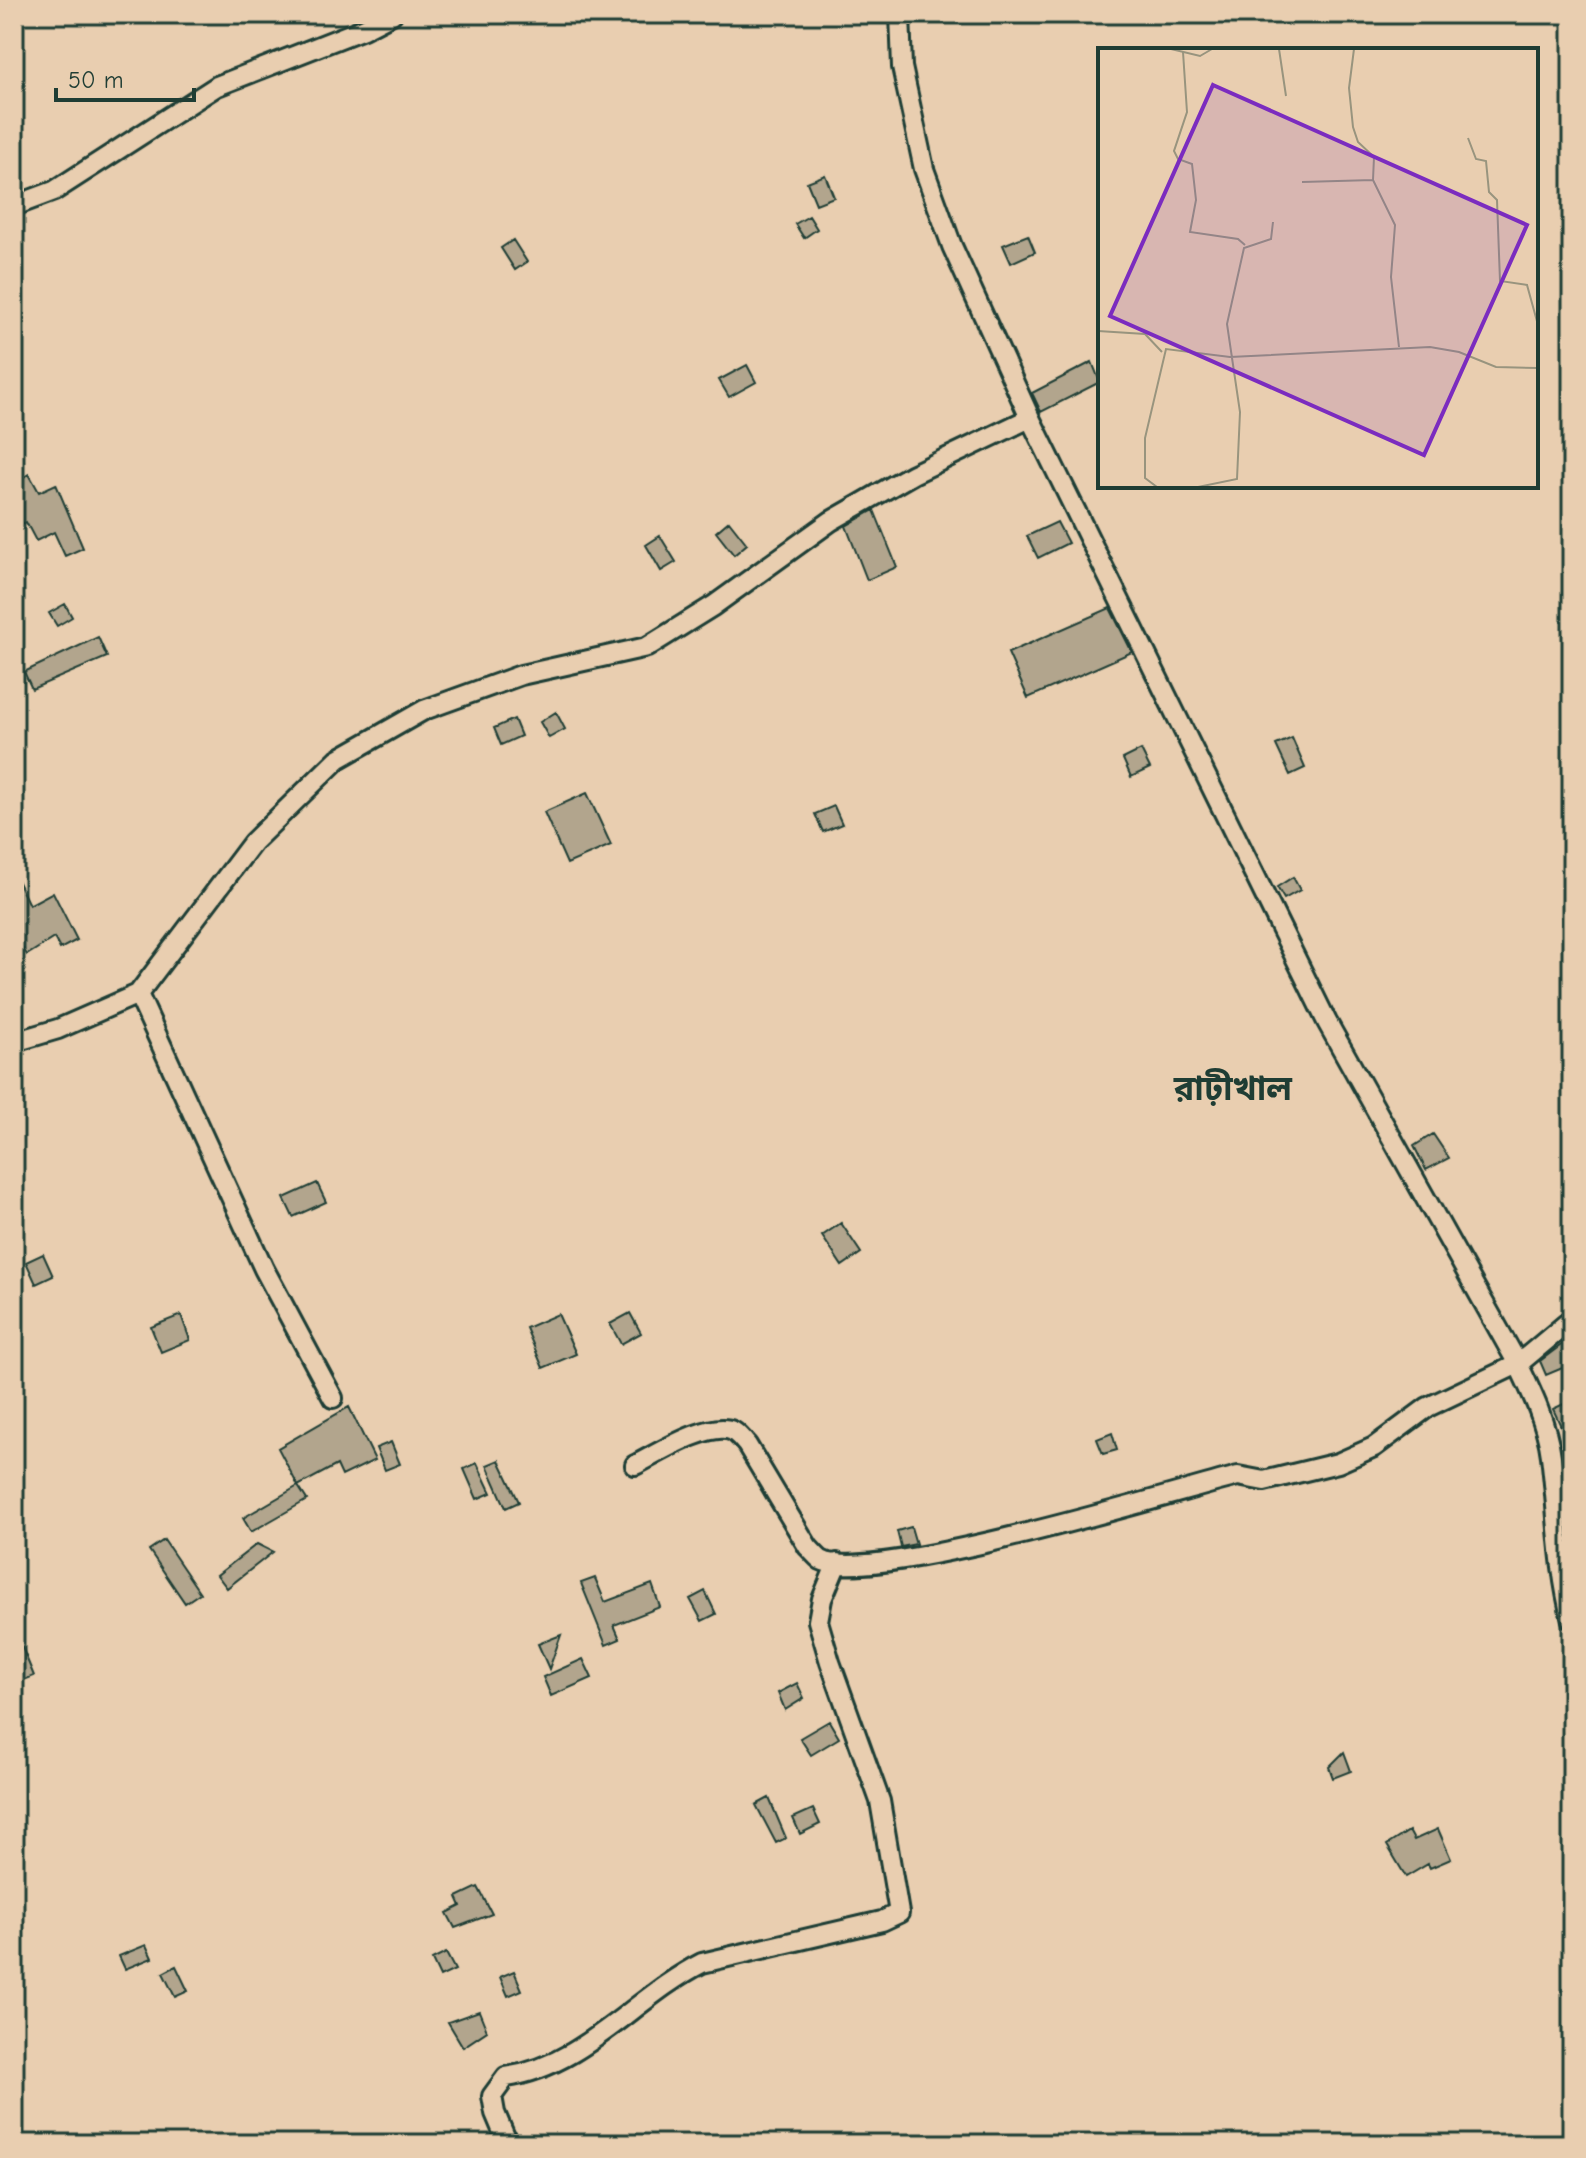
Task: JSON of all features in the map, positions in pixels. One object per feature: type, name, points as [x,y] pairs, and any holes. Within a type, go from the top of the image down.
[{"type":"street","points":[[14,206],[54,191],[217,86],[363,29],[392,14]]},
{"type":"street","points":[[900,14],[902,67],[924,169],[952,246],[1030,418],[1327,1022],[1518,1364],[1535,1401],[1551,1455],[1553,1509],[1572,1620]]},
{"type":"street","points":[[14,1042],[58,1029],[138,994],[253,842],[338,759],[424,710],[451,700],[521,675],[647,647],[713,606],[831,521],[913,474],[1030,418]]},
{"type":"street","points":[[138,994],[264,1269],[333,1398]]},
{"type":"street","points":[[635,1465],[703,1432],[723,1429],[735,1432],[747,1445],[808,1547],[822,1560],[837,1563],[904,1560],[1012,1537],[1238,1476],[1264,1481],[1338,1463],[1374,1447],[1428,1407],[1518,1364],[1572,1319]]},
{"type":"street","points":[[508,2144],[495,2113],[492,2096],[506,2077],[525,2074],[574,2053],[677,1975],[702,1963],[882,1921],[899,1913],[880,1801],[818,1621],[822,1599],[837,1563]]},
{"type":"building","points":[[825,175],[834,197],[816,204],[807,182]]},
{"type":"building","points":[[809,216],[817,229],[804,238],[795,224]]},
{"type":"building","points":[[1028,235],[1035,252],[1011,263],[1003,245]]},
{"type":"building","points":[[513,240],[527,262],[515,270],[501,248]]},
{"type":"building","points":[[1092,362],[1098,377],[1098,383],[1041,412],[1032,393]]},
{"type":"building","points":[[747,365],[756,382],[729,397],[719,380]]},
{"type":"building","points":[[29,474],[39,492],[56,484],[83,548],[65,556],[54,532],[36,541],[26,522],[22,524],[14,507],[14,483]]},
{"type":"building","points":[[874,510],[897,567],[867,580],[846,526]]},
{"type":"building","points":[[729,521],[747,544],[734,555],[716,532]]},
{"type":"building","points":[[1057,522],[1068,543],[1038,558],[1027,536]]},
{"type":"building","points":[[660,536],[676,562],[661,571],[646,545]]},
{"type":"building","points":[[65,604],[72,617],[57,626],[49,613]]},
{"type":"building","points":[[1110,608],[1132,652],[1028,698],[1008,653]]},
{"type":"building","points":[[98,637],[107,657],[32,689],[24,672]]},
{"type":"building","points":[[556,712],[565,729],[549,738],[540,722]]},
{"type":"building","points":[[514,719],[521,736],[501,745],[494,728]]},
{"type":"building","points":[[1292,738],[1305,768],[1290,775],[1276,745]]},
{"type":"building","points":[[1141,750],[1150,768],[1131,777],[1123,759]]},
{"type":"building","points":[[587,793],[611,845],[567,864],[544,812]]},
{"type":"building","points":[[834,806],[842,824],[823,832],[815,814]]},
{"type":"building","points":[[14,874],[29,905],[53,892],[77,940],[60,949],[54,938],[27,955],[14,935]]},
{"type":"building","points":[[1293,877],[1300,890],[1284,899],[1277,887]]},
{"type":"building","points":[[1433,1134],[1449,1158],[1426,1170],[1414,1146]]},
{"type":"building","points":[[317,1183],[326,1202],[293,1217],[284,1198]]},
{"type":"building","points":[[841,1223],[861,1253],[842,1266],[822,1236]]},
{"type":"building","points":[[43,1254],[53,1276],[36,1284],[26,1262]]},
{"type":"building","points":[[630,1313],[641,1333],[621,1344],[610,1324]]},
{"type":"building","points":[[558,1314],[576,1354],[543,1368],[526,1328]]},
{"type":"building","points":[[181,1315],[190,1340],[161,1352],[151,1327]]},
{"type":"building","points":[[1572,1337],[1572,1364],[1546,1375],[1540,1361]]},
{"type":"building","points":[[1572,1400],[1572,1450],[1553,1409]]},
{"type":"building","points":[[349,1407],[375,1460],[342,1476],[337,1465],[298,1486],[278,1448]]},
{"type":"building","points":[[1112,1433],[1117,1450],[1103,1454],[1097,1439]]},
{"type":"building","points":[[391,1442],[400,1464],[385,1470],[376,1448]]},
{"type":"building","points":[[499,1460],[519,1502],[506,1508],[487,1465]]},
{"type":"building","points":[[477,1463],[491,1493],[477,1499],[464,1469]]},
{"type":"building","points":[[298,1486],[307,1500],[251,1532],[243,1518]]},
{"type":"building","points":[[911,1527],[916,1544],[901,1547],[897,1531]]},
{"type":"building","points":[[164,1540],[200,1593],[185,1603],[149,1550]]},
{"type":"building","points":[[257,1544],[273,1552],[227,1588],[217,1575]]},
{"type":"building","points":[[595,1578],[605,1602],[652,1584],[660,1607],[614,1625],[620,1639],[606,1645],[581,1583]]},
{"type":"building","points":[[705,1591],[716,1614],[702,1621],[690,1599]]},
{"type":"building","points":[[14,1628],[34,1676],[14,1684]]},
{"type":"building","points":[[561,1635],[549,1669],[538,1644]]},
{"type":"building","points":[[583,1659],[592,1678],[551,1696],[543,1677]]},
{"type":"building","points":[[797,1683],[804,1698],[785,1710],[778,1693]]},
{"type":"building","points":[[829,1721],[839,1738],[811,1755],[800,1738]]},
{"type":"building","points":[[1344,1752],[1351,1771],[1333,1778],[1329,1767]]},
{"type":"building","points":[[769,1798],[786,1838],[776,1843],[756,1805]]},
{"type":"building","points":[[813,1809],[820,1824],[800,1834],[793,1818]]},
{"type":"building","points":[[1438,1829],[1451,1859],[1430,1868],[1428,1864],[1406,1877],[1387,1845],[1409,1831],[1414,1840]]},
{"type":"building","points":[[478,1887],[492,1914],[455,1928],[447,1913],[461,1906],[457,1897]]},
{"type":"building","points":[[146,1945],[152,1958],[125,1969],[119,1956]]},
{"type":"building","points":[[446,1953],[455,1970],[440,1977],[432,1960]]},
{"type":"building","points":[[176,1966],[188,1991],[175,1997],[163,1973]]},
{"type":"building","points":[[514,1971],[522,1990],[508,1996],[500,1977]]},
{"type":"building","points":[[479,2011],[487,2031],[463,2047],[448,2022]]},
{"type":"district","name":"রাঢ়ীখাল","points":[[1233,1088]]}]
